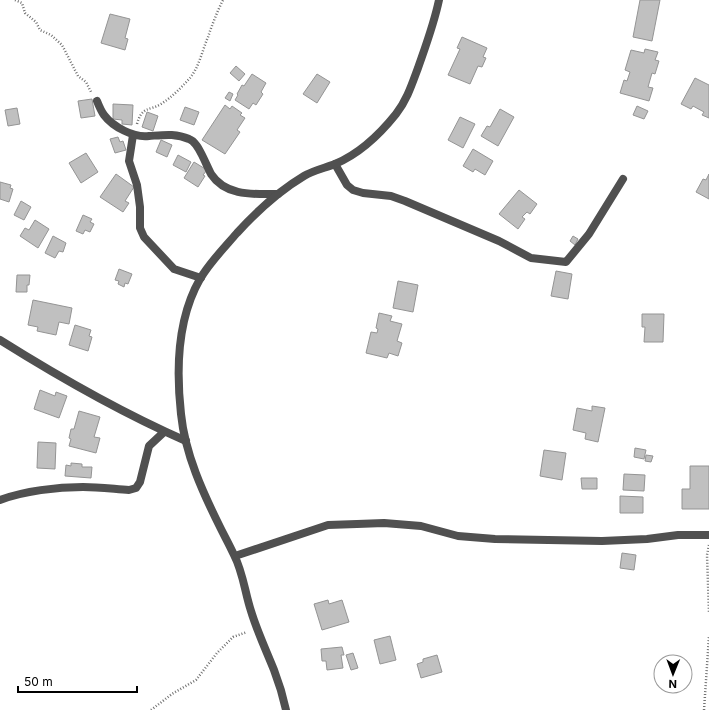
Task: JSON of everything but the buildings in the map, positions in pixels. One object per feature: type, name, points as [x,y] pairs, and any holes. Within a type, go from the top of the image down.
[{"type":"street","points":[[286,710],[275,672],[257,630],[236,556],[211,509],[198,478],[186,441],[181,416],[179,392],[180,347],[184,320],[190,298],[201,278],[217,255],[255,213],[304,175],[335,164],[349,157],[366,145],[398,112],[410,91],[434,26],[439,0]]},
{"type":"street","points":[[96,101],[104,115],[117,127],[133,135],[177,135],[190,139],[199,148],[211,174],[220,184],[235,191],[250,194],[278,194]]},
{"type":"street","points":[[133,135],[129,161],[137,185],[140,207],[140,228],[144,237],[174,269],[201,278]]},
{"type":"street","points":[[335,164],[344,182],[353,190],[391,196],[405,201],[499,241],[531,258],[566,262],[589,234],[623,179]]},
{"type":"street","points":[[0,340],[58,376],[164,432],[186,441]]},
{"type":"street","points":[[0,500],[10,496],[41,491],[83,487],[129,490],[136,488],[140,482],[149,446],[164,432]]},
{"type":"street","points":[[236,556],[328,525],[384,523],[421,526],[458,536],[495,539],[602,541],[709,535]]},
{"type":"path","points":[[15,0],[22,3],[26,13],[36,22],[40,30],[51,34],[62,45],[78,76],[86,82],[96,101]]},
{"type":"path","points":[[133,135],[139,117],[147,109],[160,104],[177,91],[196,69],[223,0]]},
{"type":"path","points":[[709,545],[707,555],[709,613]]},
{"type":"path","points":[[151,710],[172,694],[196,680],[217,653],[232,637],[257,630]]},
{"type":"path","points":[[704,710],[709,636]]}]
